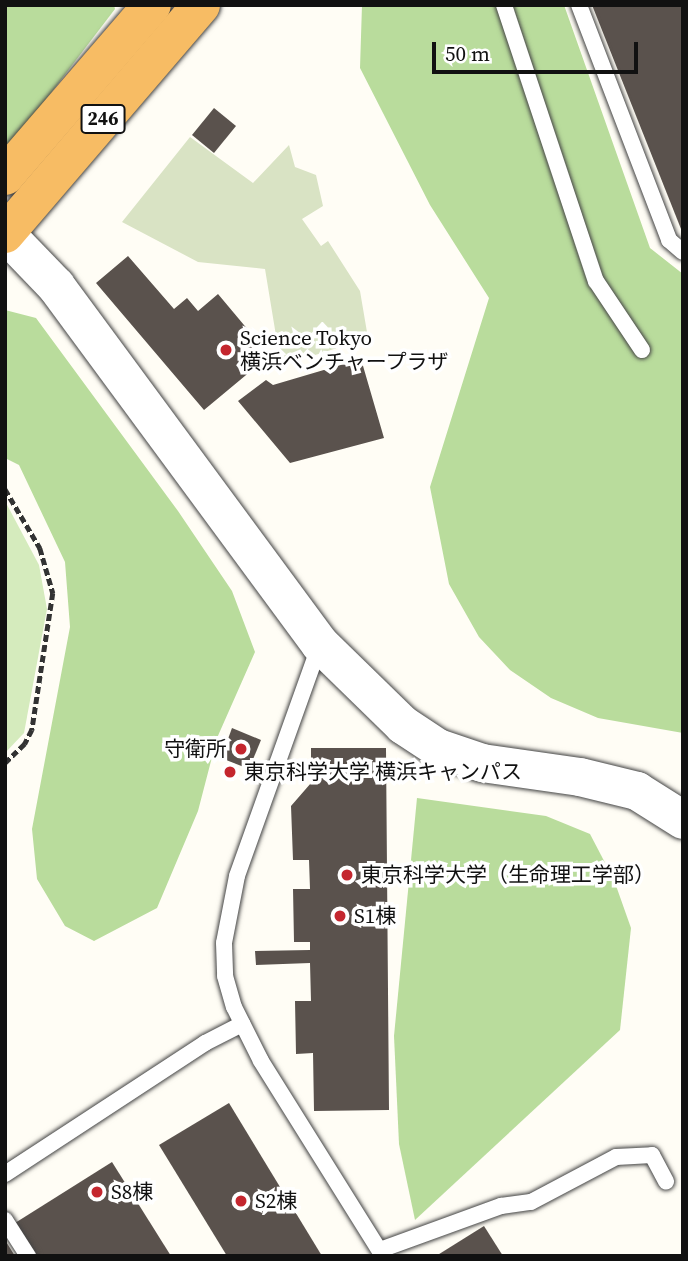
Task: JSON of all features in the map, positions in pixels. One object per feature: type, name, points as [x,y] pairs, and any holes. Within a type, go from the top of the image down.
[{"type":"highway","name":"246","points":[[5,176],[152,5]]},
{"type":"highway","name":"246","points":[[5,233],[201,5]]},
{"type":"street","points":[[5,233],[56,286],[320,644],[403,725],[438,748],[482,763],[580,777],[637,791],[683,820]]},
{"type":"lane","points":[[504,5],[596,281],[642,350]]},
{"type":"lane","points":[[579,5],[669,240],[683,251]]},
{"type":"lane","points":[[320,644],[254,821],[227,917],[225,976],[242,1024],[381,1253],[501,1206],[531,1202],[615,1157],[652,1155],[666,1181]]},
{"type":"lane","points":[[5,1174],[205,1043],[242,1024]]},
{"type":"lane","points":[[5,1220],[28,1256]]},
{"type":"path","points":[[5,489],[40,548],[53,593],[32,730],[25,744],[5,763]]},
{"type":"green space","points":[[5,5],[114,5],[115,9],[15,140],[5,145]]},
{"type":"green space","points":[[362,5],[564,5],[650,248],[683,274],[683,733],[598,718],[551,698],[510,670],[479,637],[449,584],[430,487],[489,298],[430,205],[360,68]]},
{"type":"green space","points":[[190,137],[253,183],[289,145],[295,167],[316,175],[323,206],[302,219],[321,246],[328,241],[360,291],[368,338],[281,366],[265,269],[198,262],[122,222]]},
{"type":"green space","points":[[5,310],[36,318],[178,511],[232,591],[255,652],[217,738],[198,811],[157,908],[94,941],[65,926],[37,879],[32,829],[70,627],[65,562],[19,465],[5,458]]},
{"type":"green space","points":[[5,501],[39,565],[47,609],[24,733],[5,753]]},
{"type":"green space","points":[[417,798],[546,816],[590,834],[614,880],[631,928],[620,1030],[415,1220],[399,1144],[394,1036]]},
{"type":"building","points":[[592,5],[683,5],[683,234]]},
{"type":"building","points":[[214,108],[236,126],[214,153],[192,135]]},
{"type":"building","points":[[128,256],[174,309],[187,298],[198,311],[218,294],[249,331],[243,337],[263,361],[204,410],[96,283]]},
{"type":"building","points":[[361,359],[384,438],[290,463],[238,401],[266,380],[273,385]]},
{"type":"building","name":"守衛所","points":[[232,728],[261,740],[249,769],[221,758]]},
{"type":"building","name":"S1棟","points":[[311,748],[386,748],[389,1110],[314,1111],[313,1053],[296,1054],[295,1001],[311,1001],[310,963],[256,965],[255,951],[310,950],[310,942],[294,942],[293,889],[310,889],[309,860],[293,860],[291,806],[311,783]]},
{"type":"building","name":"S2棟","points":[[229,1103],[322,1256],[227,1256],[159,1145]]},
{"type":"building","name":"S8棟","points":[[112,1162],[171,1256],[36,1256],[15,1223]]},
{"type":"building","points":[[484,1226],[503,1256],[436,1256]]},
{"type":"building","points":[[5,1240],[15,1256],[5,1256]]},
{"type":"place","name":"Science Tokyo 横浜ベンチャープラザ","points":[[226,350]]},
{"type":"place","name":"守衛所","points":[[241,749]]},
{"type":"place","name":"東京科学大学 横浜キャンパス","points":[[230,772]]},
{"type":"place","name":"東京科学大学（生命理工学部）","points":[[347,875]]},
{"type":"place","name":"S1棟","points":[[340,916]]},
{"type":"place","name":"S8棟","points":[[97,1192]]},
{"type":"place","name":"S2棟","points":[[241,1201]]}]
